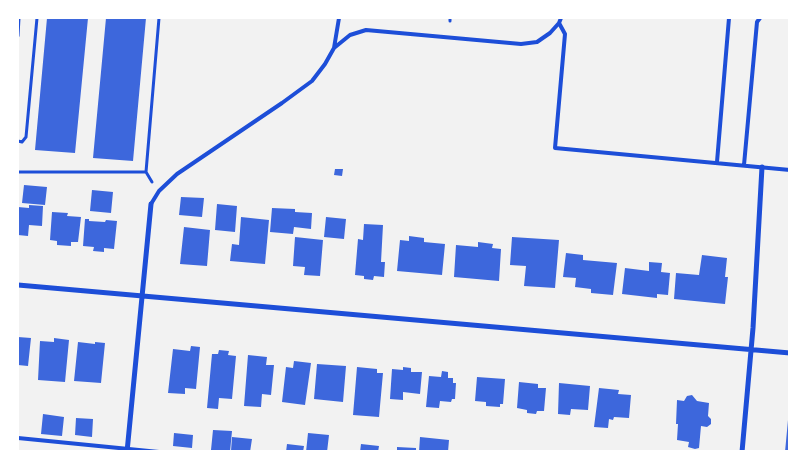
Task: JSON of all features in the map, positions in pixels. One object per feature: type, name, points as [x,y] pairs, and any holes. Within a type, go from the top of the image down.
[{"type":"street","points":[[742,452],[751,350],[762,167]]},
{"type":"street","points":[[128,450],[151,204]]},
{"type":"street","points":[[18,286],[790,353]]},
{"type":"lane","points":[[151,204],[160,191],[177,174],[312,81],[326,64],[334,48],[339,18]]},
{"type":"lane","points":[[334,48],[350,35],[366,30],[521,44],[537,42],[550,33],[561,18]]},
{"type":"lane","points":[[717,162],[729,18]]},
{"type":"lane","points":[[744,165],[757,22],[760,18]]},
{"type":"lane","points":[[559,23],[565,34],[555,148],[790,170]]},
{"type":"lane","points":[[18,438],[159,452]]},
{"type":"path","points":[[18,36],[19,18]]},
{"type":"path","points":[[18,141],[22,142],[26,137],[37,18]]},
{"type":"path","points":[[152,182],[146,172],[159,18]]},
{"type":"path","points":[[18,172],[146,172]]},
{"type":"building","points":[[47,18],[88,18],[75,153],[35,150]]},
{"type":"building","points":[[106,18],[146,18],[133,161],[93,158]]},
{"type":"building","points":[[335,169],[343,169],[342,176],[334,175]]},
{"type":"building","points":[[24,185],[47,187],[45,205],[22,203]]},
{"type":"building","points":[[92,190],[113,192],[111,213],[90,211]]},
{"type":"building","points":[[181,197],[204,198],[202,217],[179,215]]},
{"type":"building","points":[[217,204],[237,206],[235,232],[215,230]]},
{"type":"building","points":[[29,205],[43,206],[42,226],[29,225],[28,236],[18,235],[18,207],[29,208]]},
{"type":"building","points":[[272,208],[295,209],[295,212],[312,213],[311,229],[294,227],[293,234],[270,232]]},
{"type":"building","points":[[52,212],[68,213],[67,216],[81,217],[78,242],[71,242],[71,246],[57,245],[57,241],[50,240]]},
{"type":"building","points":[[241,217],[269,220],[265,264],[230,261],[232,244],[239,245]]},
{"type":"building","points":[[326,217],[346,219],[344,239],[324,237]]},
{"type":"building","points":[[85,219],[105,222],[106,220],[117,221],[114,249],[104,248],[104,252],[93,251],[94,247],[83,246]]},
{"type":"building","points":[[364,224],[383,225],[381,262],[385,262],[384,277],[374,276],[373,280],[355,275],[358,239],[363,240]]},
{"type":"building","points":[[184,227],[210,230],[207,266],[180,264]]},
{"type":"building","points":[[409,236],[424,238],[424,242],[445,244],[442,275],[397,271],[400,240],[409,241]]},
{"type":"building","points":[[295,237],[323,240],[320,276],[304,275],[305,267],[293,266]]},
{"type":"building","points":[[512,237],[559,240],[555,288],[524,286],[526,266],[510,265]]},
{"type":"building","points":[[478,242],[493,244],[492,248],[501,249],[499,281],[454,277],[456,245],[478,247]]},
{"type":"building","points":[[566,253],[583,255],[583,260],[617,263],[613,295],[591,293],[591,289],[575,287],[576,278],[563,277]]},
{"type":"building","points":[[702,255],[727,258],[725,277],[728,277],[725,304],[674,299],[676,273],[699,275]]},
{"type":"building","points":[[649,262],[662,263],[661,272],[670,273],[668,295],[657,294],[657,298],[622,294],[625,268],[649,271]]},
{"type":"building","points":[[18,337],[31,338],[28,366],[18,365]]},
{"type":"building","points":[[54,338],[69,340],[65,382],[38,380],[40,341],[54,342]]},
{"type":"building","points":[[78,342],[105,343],[101,383],[74,381]]},
{"type":"building","points":[[191,346],[200,347],[196,389],[185,388],[185,394],[168,393],[173,349],[190,351]]},
{"type":"building","points":[[219,350],[229,351],[228,355],[236,356],[232,399],[219,398],[218,409],[207,408],[212,354],[218,354]]},
{"type":"building","points":[[248,355],[267,357],[266,365],[274,365],[271,395],[262,394],[261,407],[244,406]]},
{"type":"building","points":[[294,361],[311,363],[305,405],[282,402],[286,367],[293,368]]},
{"type":"building","points":[[317,364],[346,366],[343,402],[314,399]]},
{"type":"building","points":[[357,367],[377,369],[377,373],[383,373],[379,417],[353,415]]},
{"type":"building","points":[[403,367],[411,368],[411,372],[422,372],[420,394],[403,392],[403,400],[390,399],[392,369],[403,370]]},
{"type":"building","points":[[442,371],[448,372],[448,378],[453,378],[453,383],[456,383],[455,399],[452,399],[451,402],[440,401],[439,408],[426,407],[429,376],[441,377]]},
{"type":"building","points":[[477,377],[505,379],[503,404],[500,404],[500,407],[486,406],[486,402],[475,401]]},
{"type":"building","points":[[519,382],[538,384],[538,388],[546,388],[544,411],[537,411],[536,414],[527,413],[527,410],[517,408]]},
{"type":"building","points":[[559,383],[590,386],[588,410],[571,409],[570,415],[558,414]]},
{"type":"building","points":[[599,388],[619,390],[618,394],[631,395],[629,418],[614,417],[613,420],[609,419],[608,428],[594,427]]},
{"type":"building","points":[[692,395],[697,401],[709,403],[708,416],[711,419],[711,424],[707,427],[701,426],[699,448],[695,449],[688,447],[689,442],[677,440],[678,424],[676,424],[677,400],[684,401],[687,396]]},
{"type":"building","points":[[43,414],[64,417],[62,436],[41,434]]},
{"type":"building","points":[[76,418],[93,419],[92,437],[75,435]]},
{"type":"building","points":[[788,420],[790,420],[790,452],[785,452]]},
{"type":"building","points":[[213,430],[232,431],[230,452],[211,450]]},
{"type":"building","points":[[174,433],[193,435],[192,448],[173,446]]},
{"type":"building","points":[[308,433],[329,435],[327,452],[306,452]]},
{"type":"building","points":[[232,437],[252,439],[250,452],[231,451]]},
{"type":"building","points":[[420,437],[449,440],[448,452],[419,452]]},
{"type":"building","points":[[287,444],[304,446],[303,452],[286,452]]},
{"type":"building","points":[[361,444],[379,446],[378,452],[360,452]]},
{"type":"building","points":[[397,447],[416,448],[416,452],[397,452]]}]
